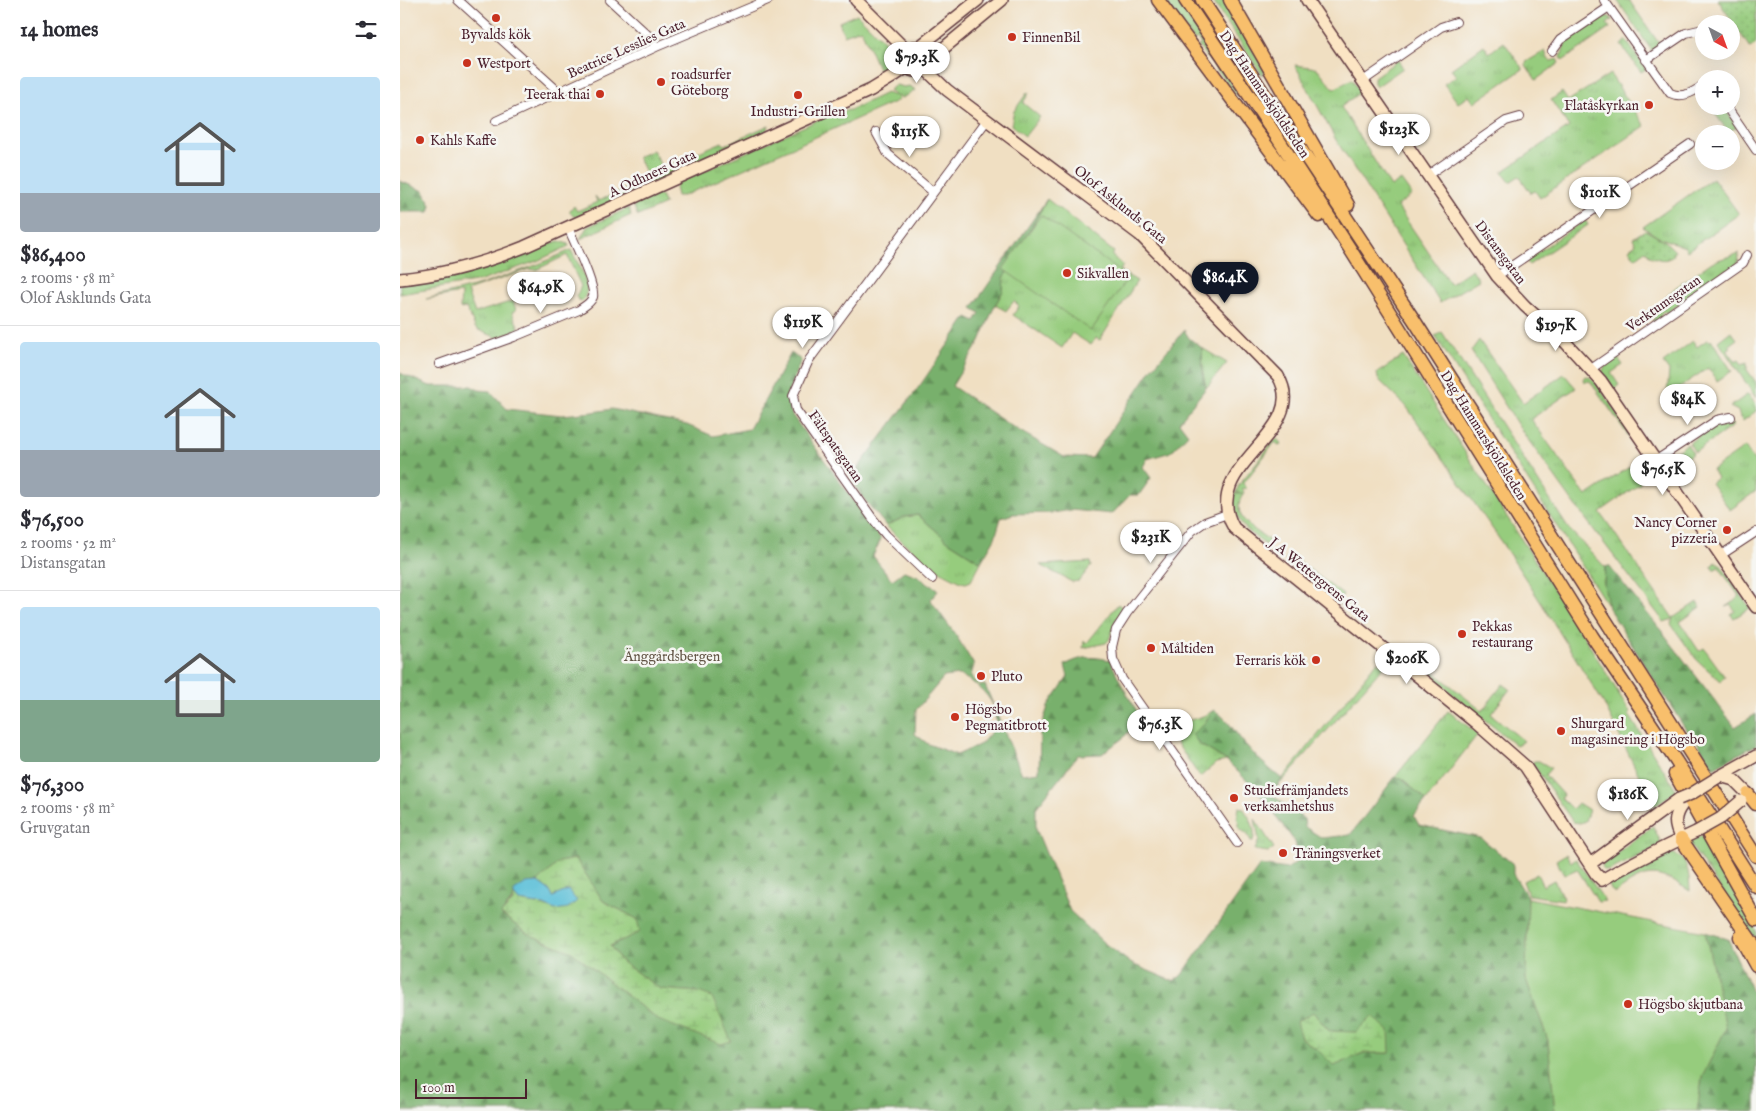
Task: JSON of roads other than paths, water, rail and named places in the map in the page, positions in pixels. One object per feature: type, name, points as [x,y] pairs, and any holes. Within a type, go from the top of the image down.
[{"type":"main road","points":[[1158,0],[1246,116],[1405,335]]},
{"type":"main road","name":"Dag Hammarskjöldsleden","points":[[1185,0],[1271,128],[1405,335],[1592,636],[1676,761],[1756,887]]},
{"type":"main road","name":"Dag Hammarskjöldsleden","points":[[1202,0],[1414,320],[1756,856]]},
{"type":"main road","points":[[1230,0],[1414,320]]},
{"type":"main road","points":[[1592,636],[1670,765],[1756,920]]},
{"type":"main road","points":[[1716,792],[1756,846]]},
{"type":"main road","points":[[1680,839],[1756,948]]},
{"type":"main road","points":[[1722,901],[1756,966]]},
{"type":"street","points":[[458,0],[559,92]]},
{"type":"street","points":[[610,0],[651,38],[656,47]]},
{"type":"street","name":"Beatrice Lesslies Gata","points":[[496,121],[656,47],[768,0]]},
{"type":"street","points":[[856,0],[907,51]]},
{"type":"street","points":[[978,0],[919,47],[913,47],[907,51],[904,58],[907,66],[915,71],[926,64],[1002,0]]},
{"type":"street","name":"Distansgatan","points":[[1307,0],[1497,276],[1518,300],[1591,369],[1756,607]]},
{"type":"street","points":[[1552,51],[1560,40],[1607,3],[1670,93],[1689,95],[1695,91]]},
{"type":"street","points":[[1363,81],[1441,27],[1456,22]]},
{"type":"street","points":[[1646,60],[1686,34],[1695,31]]},
{"type":"street","points":[[919,47],[927,54],[926,64]]},
{"type":"street","name":"Olof Asklunds Gata","points":[[926,64],[940,84],[1140,236],[1257,354],[1281,381],[1283,397],[1278,420],[1237,473],[1229,487],[1225,503],[1227,514]]},
{"type":"street","name":"A Odhners Gata","points":[[400,279],[448,272],[479,264],[524,247],[871,90],[907,66]]},
{"type":"street","points":[[1732,115],[1756,150]]},
{"type":"street","points":[[1428,175],[1506,121],[1520,117]]},
{"type":"street","name":"Fältspatsgatan","points":[[932,579],[886,535],[873,519],[796,410],[793,396],[809,360],[987,120]]},
{"type":"street","points":[[876,132],[888,154],[933,192]]},
{"type":"street","points":[[1497,276],[1690,144]]},
{"type":"street","points":[[440,364],[514,337],[588,304],[592,299],[593,286],[568,228]]},
{"type":"street","name":"Verktumsgatan","points":[[1591,369],[1743,262],[1747,255]]},
{"type":"street","points":[[1655,461],[1717,420],[1731,417]]},
{"type":"street","points":[[1227,514],[1205,522],[1192,531],[1179,545],[1127,613],[1116,630],[1112,647],[1113,659],[1122,679],[1237,843]]},
{"type":"street","name":"J A Wettergrens Gata","points":[[1227,514],[1234,528],[1244,538],[1482,727],[1514,755],[1536,780],[1602,880],[1639,858],[1667,847],[1680,839]]},
{"type":"street","points":[[1721,555],[1756,532]]},
{"type":"street","points":[[1590,864],[1691,794],[1752,758]]},
{"type":"street","points":[[1681,802],[1675,820],[1676,830],[1680,839],[1721,818],[1750,796],[1738,782],[1723,776]]},
{"type":"water","points":[[538,882],[549,890],[553,897],[568,890],[577,901],[568,908],[555,910],[544,905],[519,901],[514,895],[514,891],[526,883]]},
{"type":"place","name":"Byvalds kök","points":[[496,18]]},
{"type":"place","name":"FinnenBil","points":[[1012,37]]},
{"type":"place","name":"Westport","points":[[467,63]]},
{"type":"place","name":"roadsurfer Göteborg","points":[[661,82]]},
{"type":"place","name":"Teerak thai","points":[[600,94]]},
{"type":"place","name":"Industri-Grillen","points":[[798,95]]},
{"type":"place","name":"Flatåskyrkan","points":[[1649,105]]},
{"type":"place","name":"Kahls Kaffe","points":[[420,140]]},
{"type":"place","name":"Sikvallen","points":[[1067,273]]},
{"type":"place","name":"Nancy Corner pizzeria","points":[[1727,530]]},
{"type":"place","name":"Pekkas restaurang","points":[[1462,634]]},
{"type":"place","name":"Måltiden","points":[[1151,648]]},
{"type":"place","name":"Ferraris kök","points":[[1316,660]]},
{"type":"place","name":"Pluto","points":[[981,676]]},
{"type":"place","name":"Högsbo Pegmatitbrott","points":[[955,717]]},
{"type":"place","name":"Shurgard magasinering i Högsbo","points":[[1561,731]]},
{"type":"place","name":"Studiefrämjandets verksamhetshus","points":[[1234,798]]},
{"type":"place","name":"Träningsverket","points":[[1283,853]]},
{"type":"place","name":"Högsbo skjutbana","points":[[1628,1004]]},
{"type":"park label","name":"Änggårdsbergen","points":[[672,656]]}]
